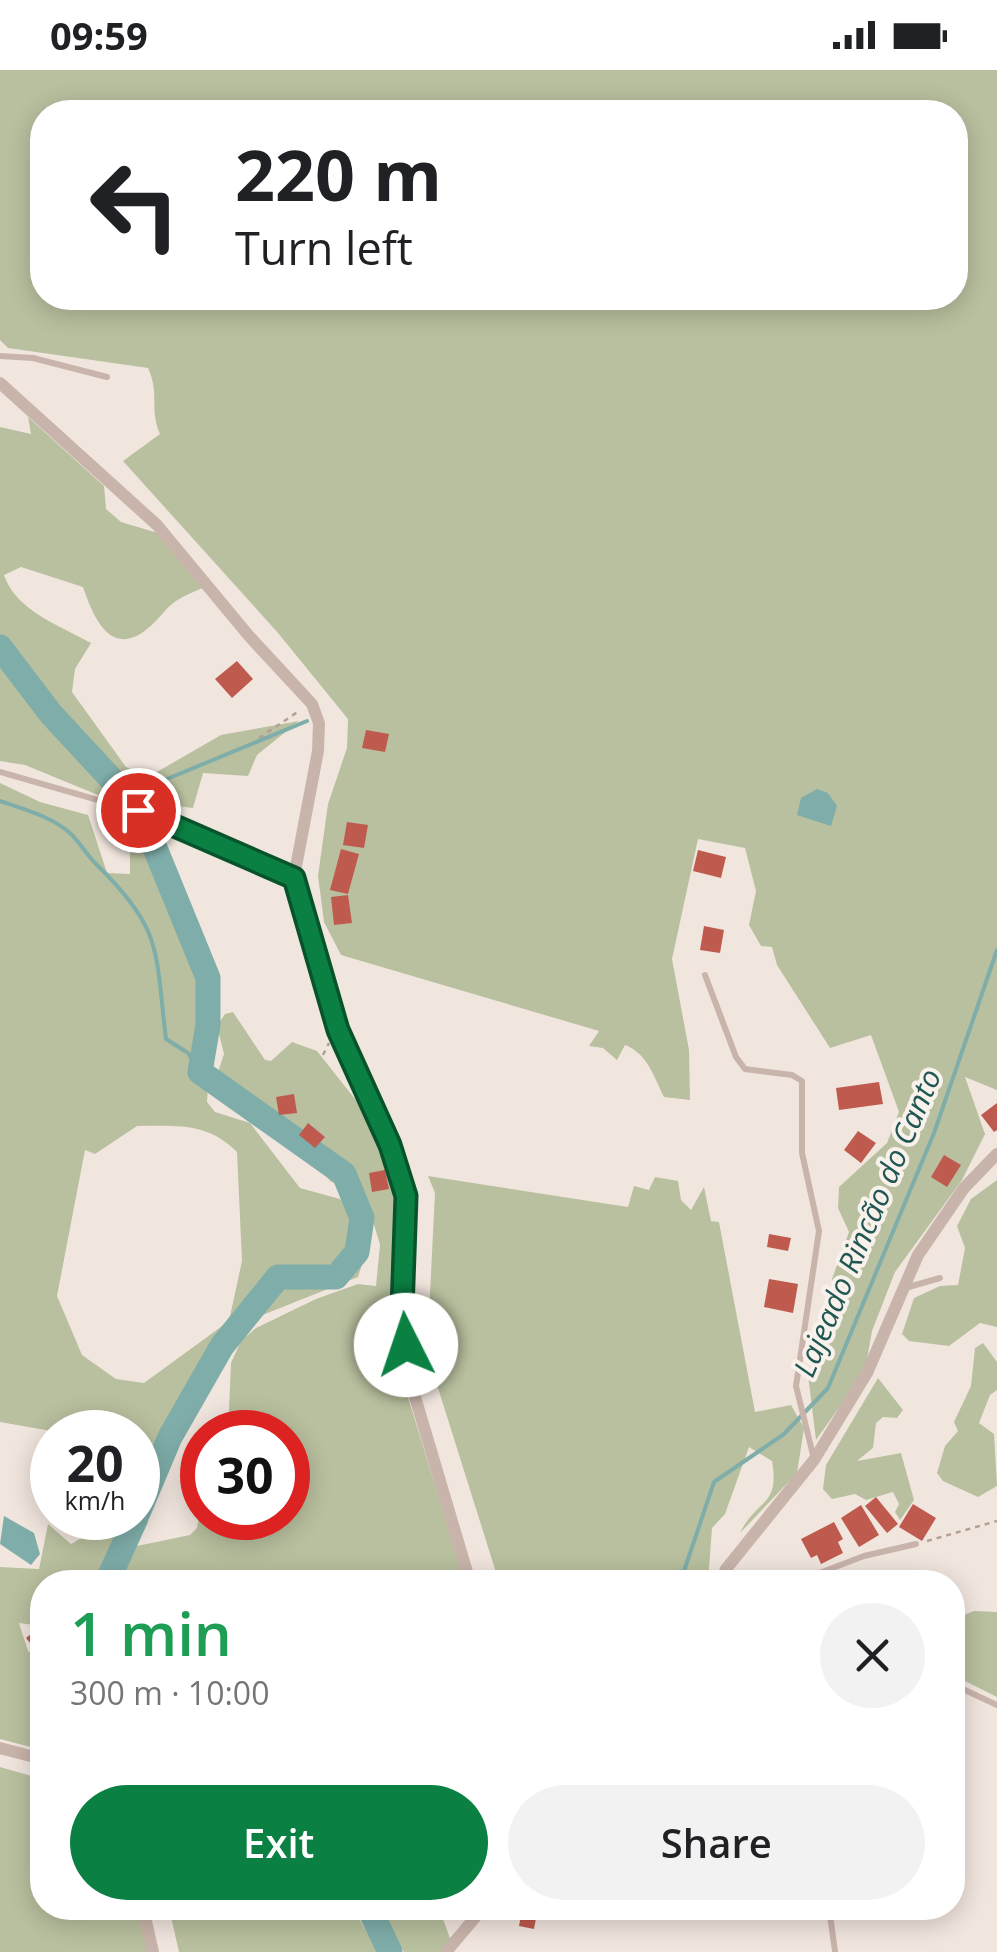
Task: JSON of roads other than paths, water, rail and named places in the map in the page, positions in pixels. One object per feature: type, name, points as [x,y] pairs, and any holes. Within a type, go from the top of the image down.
[{"type":"street","points":[[0,383],[14,405],[157,524],[249,636],[312,704],[319,723],[318,751],[294,878],[338,1030],[390,1145],[406,1196],[402,1310],[410,1380],[466,1570]]},
{"type":"street","points":[[726,1570],[814,1460],[867,1373],[918,1255],[997,1154]]},
{"type":"street","points":[[0,1748],[30,1755]]},
{"type":"street","points":[[146,1920],[153,1952]]},
{"type":"street","points":[[446,1952],[472,1920]]},
{"type":"lane","points":[[0,356],[34,358],[107,377]]},
{"type":"lane","points":[[0,772],[171,820],[294,878]]},
{"type":"lane","points":[[706,975],[744,1070],[792,1075],[802,1081],[802,1154],[818,1231],[796,1386],[814,1460]]},
{"type":"lane","points":[[904,1288],[940,1278]]},
{"type":"lane","points":[[826,1570],[916,1544]]},
{"type":"lane","points":[[965,1691],[995,1706]]},
{"type":"lane","points":[[831,1920],[835,1950]]},
{"type":"water","points":[[817,789],[828,793],[837,806],[831,826],[797,815],[801,798]]},
{"type":"water","points":[[4,1516],[30,1531],[30,1540],[36,1540],[40,1554],[31,1565],[0,1544]]},
{"type":"waterway","points":[[0,647],[51,714],[139,809],[208,978],[208,1025],[200,1072],[344,1174],[362,1218],[357,1252],[336,1277],[278,1277],[222,1346],[160,1461]]},
{"type":"waterway","points":[[126,796],[307,721]]},
{"type":"waterway","points":[[0,801],[64,828],[134,907],[145,925],[157,962],[166,1039],[188,1053],[200,1072]]},
{"type":"waterway","name":"Lajeado Rincão do Canto","points":[[684,1570],[714,1482],[784,1434],[828,1388],[934,1133],[997,950]]},
{"type":"waterway","points":[[112,1570],[126,1540]]},
{"type":"waterway","points":[[375,1920],[390,1952]]}]
